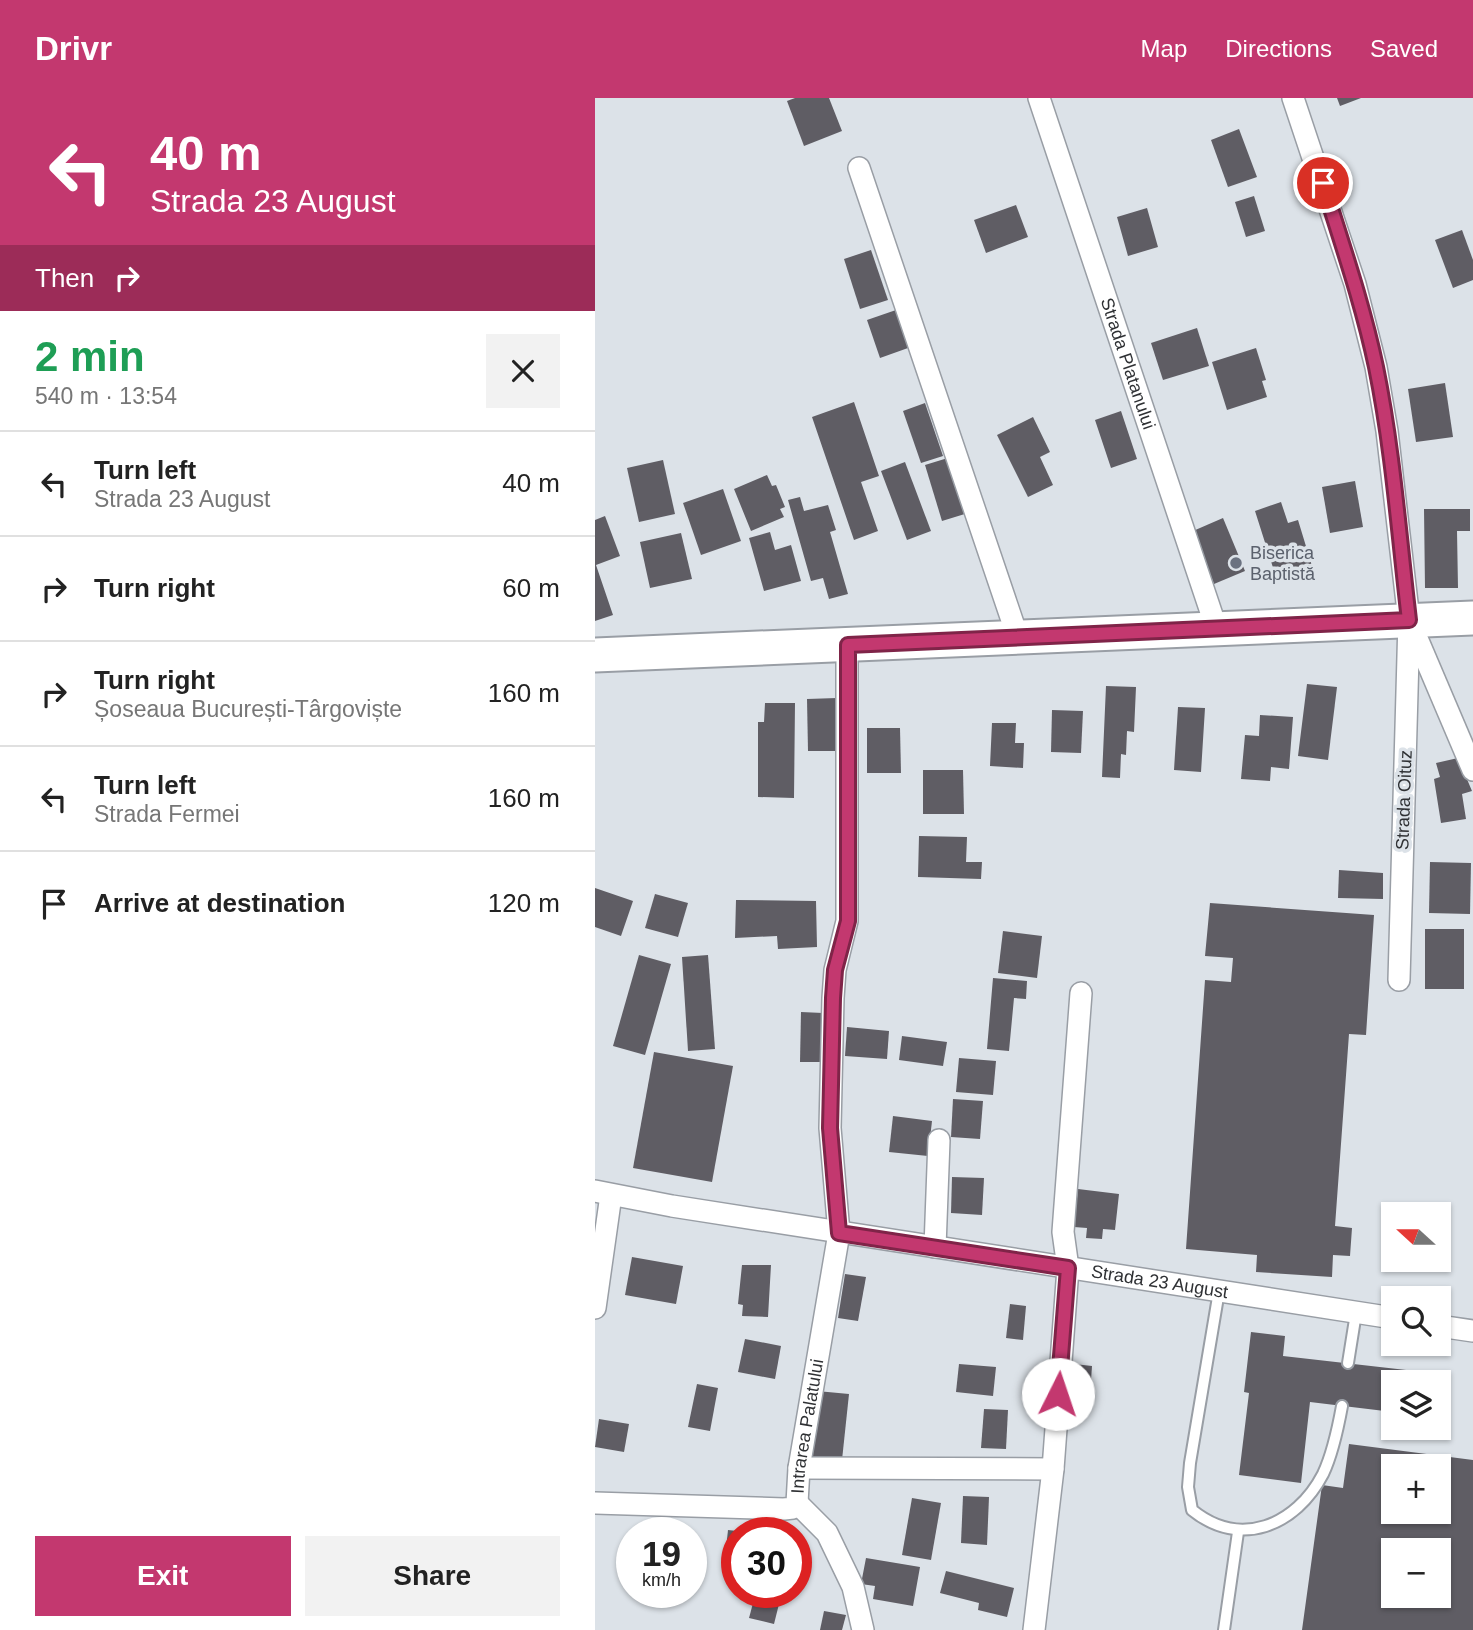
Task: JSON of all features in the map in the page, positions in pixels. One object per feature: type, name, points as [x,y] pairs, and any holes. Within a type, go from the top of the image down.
[{"type":"main road","points":[[595,655],[1217,631],[1473,618]]},
{"type":"street","name":"Strada Platanului","points":[[1039,98],[1217,631]]},
{"type":"street","points":[[1293,98],[1351,272],[1375,367],[1387,431],[1409,620],[1473,770]]},
{"type":"street","points":[[859,168],[1018,638]]},
{"type":"street","name":"Strada Oituz","points":[[1399,980],[1409,620]]},
{"type":"street","name":"Intrarea Palatului","points":[[595,1503],[784,1510],[793,1508],[797,1503],[799,1468],[839,1233],[830,1128],[835,970],[848,921],[848,645]]},
{"type":"street","points":[[1034,1630],[1053,1469],[1068,1268],[1063,1232],[1081,993]]},
{"type":"street","points":[[935,1247],[939,1140]]},
{"type":"street","points":[[595,1308],[603,1193]]},
{"type":"street","name":"Strada 23 August","points":[[603,1193],[839,1233],[1381,1316]]},
{"type":"street","points":[[1451,1328],[1473,1331]]},
{"type":"street","points":[[799,1468],[1053,1469]]},
{"type":"street","points":[[797,1503],[827,1533],[853,1587],[863,1630]]},
{"type":"lane","points":[[1219,1291],[1188,1487],[1192,1510],[1207,1523],[1238,1532],[1282,1519],[1303,1503],[1323,1474],[1342,1406]]},
{"type":"lane","points":[[1348,1363],[1356,1313]]},
{"type":"lane","points":[[1224,1630],[1238,1532]]},
{"type":"building","points":[[795,98],[829,98],[842,131],[804,146],[787,101]]},
{"type":"building","points":[[1337,98],[1361,98],[1340,106]]},
{"type":"building","points":[[1239,129],[1257,177],[1228,187],[1211,140]]},
{"type":"building","points":[[1254,196],[1265,231],[1246,237],[1235,202]]},
{"type":"building","points":[[1016,205],[1028,237],[986,253],[974,220]]},
{"type":"building","points":[[1147,208],[1158,247],[1128,256],[1117,217]]},
{"type":"building","points":[[1462,230],[1473,260],[1473,280],[1453,288],[1435,240]]},
{"type":"building","points":[[871,250],[888,300],[860,309],[844,259]]},
{"type":"building","points":[[896,310],[908,348],[880,358],[867,320]]},
{"type":"building","points":[[1197,328],[1209,366],[1163,380],[1151,343]]},
{"type":"building","points":[[1256,348],[1266,380],[1262,381],[1267,397],[1227,410],[1212,362]]},
{"type":"building","points":[[1445,383],[1453,437],[1416,442],[1408,389]]},
{"type":"building","points":[[854,402],[879,476],[861,482],[878,531],[854,540],[812,417]]},
{"type":"building","points":[[925,403],[943,456],[921,463],[903,411]]},
{"type":"building","points":[[1121,411],[1137,459],[1111,468],[1095,420]]},
{"type":"building","points":[[1033,417],[1050,452],[1040,457],[1053,485],[1028,497],[997,435]]},
{"type":"building","points":[[951,457],[968,513],[942,521],[925,465]]},
{"type":"building","points":[[663,460],[675,514],[639,522],[627,468]]},
{"type":"building","points":[[905,462],[931,531],[907,540],[881,471]]},
{"type":"building","points":[[767,475],[772,486],[776,485],[785,507],[780,509],[784,517],[751,531],[734,489]]},
{"type":"building","points":[[1355,481],[1363,527],[1330,533],[1322,487]]},
{"type":"building","points":[[723,489],[741,541],[701,555],[683,503]]},
{"type":"building","points":[[800,497],[804,511],[828,505],[836,530],[830,532],[848,594],[829,599],[823,578],[811,581],[788,500]]},
{"type":"building","points":[[1281,502],[1288,523],[1298,520],[1312,566],[1276,577],[1255,511]]},
{"type":"building","points":[[1424,509],[1470,509],[1470,531],[1457,531],[1458,588],[1425,588]]},
{"type":"building","points":[[605,516],[620,556],[596,565],[613,615],[595,621],[595,520]]},
{"type":"building","points":[[1223,518],[1245,571],[1214,584],[1193,531]]},
{"type":"building","points":[[770,532],[775,550],[791,545],[801,581],[764,591],[749,538]]},
{"type":"building","points":[[681,533],[692,579],[650,588],[640,542]]},
{"type":"building","points":[[1307,684],[1337,687],[1328,760],[1298,756]]},
{"type":"building","points":[[1106,686],[1136,687],[1134,732],[1127,731],[1126,755],[1121,754],[1120,778],[1102,777]]},
{"type":"building","points":[[837,698],[839,751],[808,751],[807,699]]},
{"type":"building","points":[[765,703],[795,703],[794,798],[758,797],[758,722],[764,722]]},
{"type":"building","points":[[1178,707],[1205,708],[1201,772],[1174,770]]},
{"type":"building","points":[[1052,710],[1083,711],[1081,753],[1051,752]]},
{"type":"building","points":[[1260,715],[1293,717],[1289,769],[1271,767],[1270,781],[1241,779],[1245,735],[1259,736]]},
{"type":"building","points":[[992,723],[1016,723],[1015,743],[1024,743],[1023,768],[990,766]]},
{"type":"building","points":[[867,728],[900,728],[901,773],[867,773]]},
{"type":"building","points":[[1458,758],[1472,791],[1462,794],[1466,819],[1441,823],[1434,779],[1440,777],[1436,763]]},
{"type":"building","points":[[923,770],[963,770],[964,814],[923,814]]},
{"type":"building","points":[[919,836],[967,837],[966,862],[982,862],[981,879],[918,877]]},
{"type":"building","points":[[1430,862],[1471,863],[1470,914],[1429,913]]},
{"type":"building","points":[[1339,870],[1383,873],[1383,899],[1338,898]]},
{"type":"building","points":[[595,888],[633,901],[621,936],[595,927]]},
{"type":"building","points":[[655,894],[688,903],[678,937],[645,928]]},
{"type":"building","points":[[736,900],[816,901],[817,947],[778,949],[777,936],[735,938]]},
{"type":"building","points":[[1210,903],[1374,915],[1366,1035],[1349,1034],[1335,1226],[1352,1228],[1350,1256],[1333,1255],[1332,1277],[1256,1272],[1257,1255],[1186,1249],[1205,980],[1231,982],[1233,958],[1205,956]]},
{"type":"building","points":[[1425,929],[1464,929],[1464,989],[1425,989]]},
{"type":"building","points":[[1003,931],[1042,936],[1037,978],[998,973]]},
{"type":"building","points":[[639,955],[671,964],[645,1055],[613,1046]]},
{"type":"building","points":[[708,955],[715,1049],[688,1051],[682,957]]},
{"type":"building","points":[[993,978],[1027,981],[1026,999],[1014,998],[1009,1051],[987,1049]]},
{"type":"building","points":[[801,1012],[823,1013],[822,1062],[800,1062]]},
{"type":"building","points":[[847,1027],[889,1031],[887,1059],[845,1056]]},
{"type":"building","points":[[902,1036],[947,1042],[943,1066],[899,1060]]},
{"type":"building","points":[[654,1052],[733,1066],[712,1182],[633,1168]]},
{"type":"building","points":[[959,1058],[996,1061],[993,1095],[956,1092]]},
{"type":"building","points":[[953,1099],[983,1101],[980,1139],[951,1137]]},
{"type":"building","points":[[893,1116],[932,1121],[928,1156],[889,1152]]},
{"type":"building","points":[[952,1177],[984,1178],[982,1215],[951,1213]]},
{"type":"building","points":[[1078,1189],[1119,1194],[1115,1230],[1103,1229],[1102,1239],[1086,1238],[1087,1228],[1074,1227]]},
{"type":"building","points":[[632,1257],[683,1266],[676,1304],[625,1295]]},
{"type":"building","points":[[742,1265],[771,1265],[768,1317],[742,1316],[743,1305],[738,1304]]},
{"type":"building","points":[[845,1274],[866,1277],[858,1321],[838,1318]]},
{"type":"building","points":[[1010,1304],[1026,1306],[1023,1340],[1006,1338]]},
{"type":"building","points":[[1251,1332],[1285,1336],[1283,1356],[1406,1370],[1381,1370],[1381,1411],[1310,1402],[1301,1483],[1239,1475],[1249,1393],[1244,1392]]},
{"type":"building","points":[[745,1339],[781,1346],[775,1379],[738,1372]]},
{"type":"building","points":[[959,1364],[996,1367],[993,1396],[956,1392]]},
{"type":"building","points":[[1074,1364],[1092,1366],[1090,1395],[1071,1394]]},
{"type":"building","points":[[697,1384],[718,1388],[710,1431],[688,1427]]},
{"type":"building","points":[[817,1391],[849,1394],[842,1460],[810,1457]]},
{"type":"building","points":[[984,1409],[1008,1410],[1006,1449],[981,1448]]},
{"type":"building","points":[[599,1419],[629,1424],[624,1452],[595,1447]]},
{"type":"building","points":[[1349,1444],[1426,1454],[1381,1454],[1381,1524],[1451,1524],[1451,1457],[1473,1460],[1473,1630],[1302,1630],[1322,1485],[1343,1488]]},
{"type":"building","points":[[963,1496],[989,1497],[987,1545],[961,1543]]},
{"type":"building","points":[[912,1498],[941,1503],[931,1560],[902,1555]]},
{"type":"building","points":[[866,1558],[920,1567],[913,1606],[873,1599],[875,1586],[861,1584]]},
{"type":"building","points":[[946,1571],[1014,1588],[1007,1617],[978,1610],[979,1603],[940,1593]]},
{"type":"building","points":[[752,1608],[778,1608],[774,1624],[749,1618]]},
{"type":"building","points":[[824,1611],[846,1615],[842,1630],[820,1630]]},
{"type":"place","name":"Biserica Baptistă","points":[[1236,563]]},
{"type":"route","points":[[1058,1394],[1068,1268],[839,1233],[830,1128],[835,970],[848,921],[848,645],[1217,631],[1409,620],[1387,431],[1375,367],[1355,285],[1323,183]]}]
